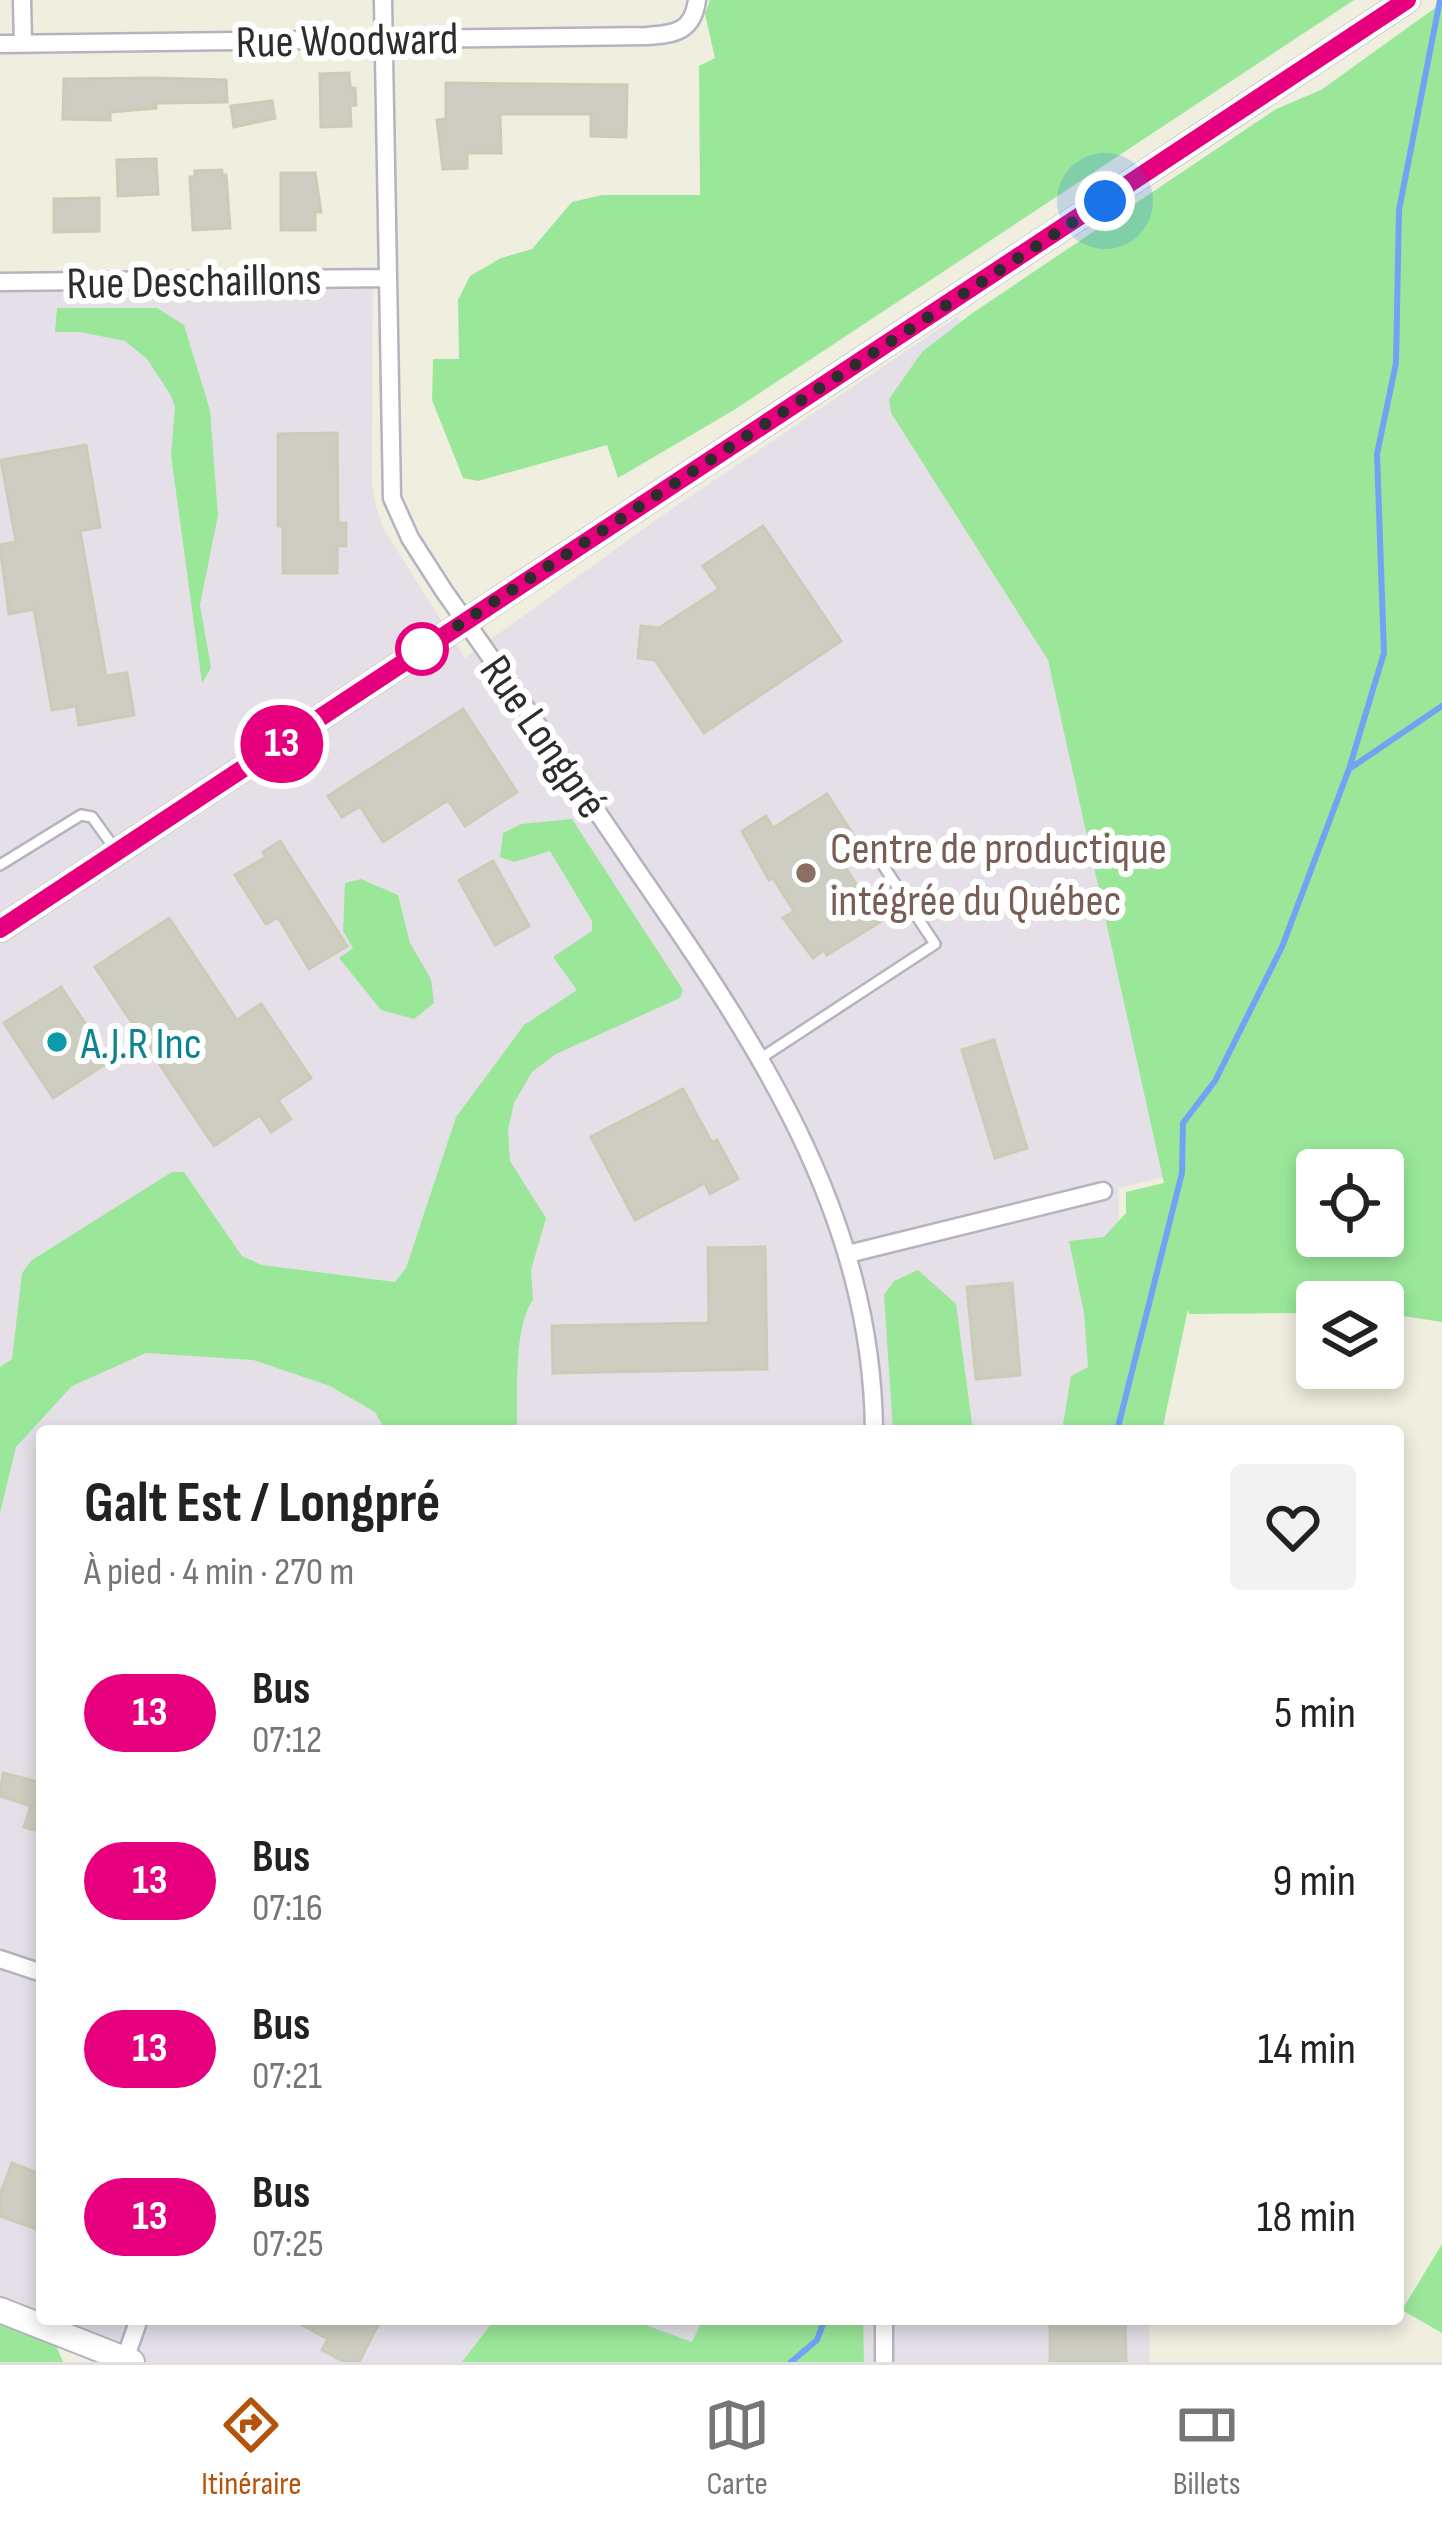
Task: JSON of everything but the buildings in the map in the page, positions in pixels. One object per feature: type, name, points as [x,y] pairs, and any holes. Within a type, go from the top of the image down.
[{"type":"street","points":[[22,0],[23,44]]},
{"type":"street","name":"Rue Longpré","points":[[383,0],[392,498],[410,538],[734,1010],[803,1134],[848,1254],[862,1315],[873,1425]]},
{"type":"street","name":"Rue Woodward","points":[[0,44],[647,37],[681,32],[691,24],[697,0]]},
{"type":"street","points":[[0,929],[1407,0]]},
{"type":"street","name":"Rue Deschaillons","points":[[0,282],[388,278]]},
{"type":"street","points":[[848,1254],[1103,1192]]},
{"type":"street","points":[[0,1959],[36,1971]]},
{"type":"street","points":[[0,2310],[36,2324]]},
{"type":"street","points":[[38,2325],[128,2360],[137,2325]]},
{"type":"street","points":[[884,2325],[884,2362]]},
{"type":"lane","points":[[0,866],[81,815],[92,818],[118,853]]},
{"type":"lane","points":[[761,1058],[935,944],[871,848]]},
{"type":"shaded area","points":[[373,281],[372,485],[377,510],[383,528],[465,658],[667,512],[958,316],[1182,1173],[1118,1188],[1125,1425],[36,1425],[36,2324],[0,2310],[0,290]]},
{"type":"shaded area","points":[[38,2325],[1149,2325],[1150,2362],[132,2362]]},
{"type":"green space","points":[[710,0],[1354,0],[734,410],[618,478],[607,445],[478,481],[463,478],[432,400],[433,359],[459,359],[458,300],[470,276],[501,258],[532,249],[572,202],[602,195],[700,195],[699,66],[715,58],[705,14]]},
{"type":"green space","points":[[1442,3],[1442,1322],[1404,1316],[1404,1281],[1296,1281],[1296,1313],[1189,1314],[1188,1309],[1163,1425],[1063,1425],[1071,1376],[1088,1367],[1084,1313],[1069,1241],[1104,1237],[1126,1213],[1126,1192],[1164,1183],[1048,660],[891,413],[889,399],[922,352],[1276,109],[1321,90]]},
{"type":"green space","points":[[57,308],[157,308],[184,325],[210,410],[218,515],[200,605],[211,668],[202,683],[171,455],[175,407],[170,394],[147,359],[125,341],[55,332]]},
{"type":"green space","points":[[572,819],[683,990],[680,998],[556,1054],[532,1072],[514,1103],[508,1130],[510,1161],[546,1218],[531,1270],[533,1300],[519,1344],[517,1425],[383,1425],[375,1412],[330,1386],[253,1360],[146,1353],[72,1386],[36,1425],[16,1447],[0,1513],[0,1367],[12,1359],[22,1273],[32,1260],[172,1172],[184,1172],[242,1256],[262,1265],[395,1282],[406,1268],[456,1117],[524,1025],[577,990],[553,957],[592,931],[592,921],[550,851],[514,862],[500,857],[503,833],[521,824]]},
{"type":"green space","points":[[361,879],[398,895],[410,943],[431,979],[434,1003],[414,1019],[381,1010],[339,958],[353,948],[343,931],[345,883]]},
{"type":"green space","points":[[918,1270],[956,1304],[972,1425],[893,1425],[884,1295],[894,1281]]},
{"type":"green space","points":[[1442,2244],[1442,2333],[1404,2311]]},
{"type":"green space","points":[[0,2323],[56,2345],[63,2362],[0,2362]]},
{"type":"green space","points":[[490,2325],[645,2325],[692,2342],[700,2325],[863,2325],[864,2362],[462,2362]]},
{"type":"waterway","points":[[1119,1425],[1182,1173],[1183,1123],[1215,1081],[1282,947],[1349,769],[1384,653],[1377,454],[1396,363],[1399,210],[1440,0]]},
{"type":"waterway","points":[[1352,767],[1442,706]]},
{"type":"waterway","points":[[791,2362],[817,2340],[823,2325]]},
{"type":"bus line","name":"13","points":[[0,929],[1407,0]]},
{"type":"place","name":"Centre de productique intégrée du Québec","points":[[806,873]]},
{"type":"place","name":"A.J.R Inc","points":[[57,1042]]},
{"type":"route","points":[[422,649],[1105,201]]}]
